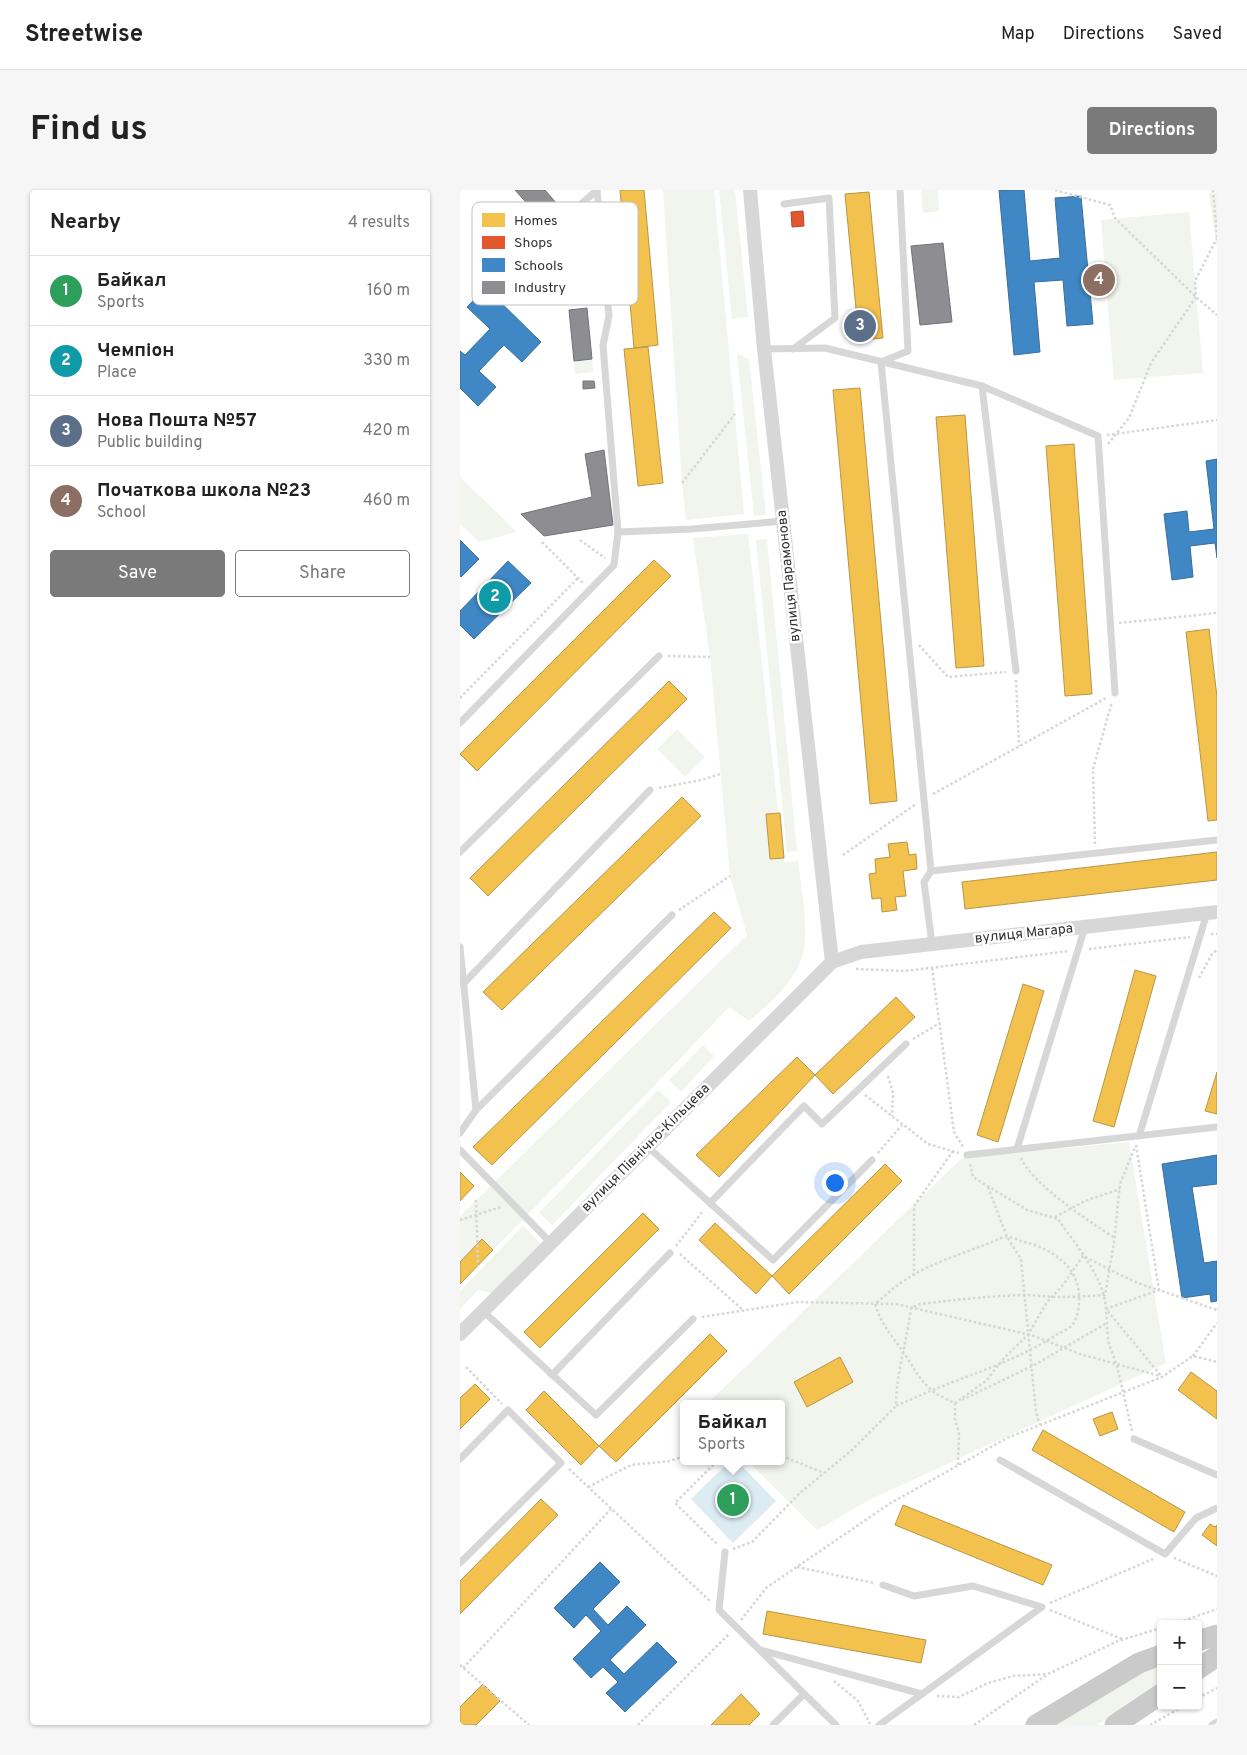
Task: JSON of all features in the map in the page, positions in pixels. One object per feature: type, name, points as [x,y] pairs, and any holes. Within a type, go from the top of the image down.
[{"type":"main road","points":[[1202,1640],[1217,1635]]},
{"type":"main road","points":[[1036,1725],[1139,1663],[1157,1656]]},
{"type":"main road","points":[[1202,1665],[1217,1656]]},
{"type":"main road","points":[[1115,1725],[1157,1697]]},
{"type":"street","name":"вулиця Парамонова","points":[[750,190],[764,349],[832,962]]},
{"type":"street","name":"вулиця Магара","points":[[832,962],[862,952],[1212,913]]},
{"type":"street","name":"вулиця Північно-Кільцева","points":[[460,1334],[832,962]]},
{"type":"lane","points":[[583,202],[597,190]]},
{"type":"lane","points":[[881,362],[908,350],[900,190]]},
{"type":"lane","points":[[784,204],[829,198],[835,318],[793,348]]},
{"type":"lane","points":[[460,723],[614,565],[618,532],[603,345],[609,316],[608,305]]},
{"type":"lane","points":[[764,349],[825,348],[982,386],[1098,436],[1115,693]]},
{"type":"lane","points":[[881,362],[931,871],[924,882],[932,944]]},
{"type":"lane","points":[[982,386],[1016,671]]},
{"type":"lane","points":[[618,532],[692,529],[783,521]]},
{"type":"lane","points":[[460,852],[659,656]]},
{"type":"lane","points":[[463,984],[650,790]]},
{"type":"lane","points":[[931,871],[1217,840]]},
{"type":"lane","points":[[1139,1136],[1200,936],[1212,913]]},
{"type":"lane","points":[[460,1133],[476,1110],[672,916]]},
{"type":"lane","points":[[1017,1150],[1085,927]]},
{"type":"lane","points":[[460,947],[476,1110]]},
{"type":"lane","points":[[710,1203],[804,1106],[822,1124],[906,1044]]},
{"type":"lane","points":[[967,1155],[1217,1127]]},
{"type":"lane","points":[[648,1146],[773,1260],[872,1160]]},
{"type":"lane","points":[[460,1150],[514,1202],[551,1242]]},
{"type":"lane","points":[[552,1375],[670,1253]]},
{"type":"lane","points":[[484,1311],[596,1415],[694,1319]]},
{"type":"lane","points":[[460,1459],[508,1410],[562,1463],[460,1563]]},
{"type":"lane","points":[[1134,1440],[1217,1475]]},
{"type":"lane","points":[[1000,1460],[1165,1554],[1196,1518],[1217,1508]]},
{"type":"lane","points":[[725,1552],[719,1610],[761,1650],[803,1695],[836,1725]]},
{"type":"lane","points":[[883,1585],[914,1596],[974,1586],[1042,1607]]},
{"type":"lane","points":[[879,1725],[1042,1607]]},
{"type":"lane","points":[[761,1650],[921,1695]]},
{"type":"lane","points":[[773,1725],[803,1695]]},
{"type":"lane","points":[[1212,1725],[1217,1722]]},
{"type":"path","points":[[1055,190],[1110,205],[1116,218],[1196,297],[1217,314]]},
{"type":"path","points":[[1099,452],[1118,434],[1129,418],[1151,363],[1196,297],[1195,281],[1217,238],[1213,190]]},
{"type":"path","points":[[682,483],[735,414]]},
{"type":"path","points":[[1098,436],[1217,420]]},
{"type":"path","points":[[580,540],[614,565]]},
{"type":"path","points":[[542,542],[590,590]]},
{"type":"path","points":[[460,698],[578,578]]},
{"type":"path","points":[[1110,624],[1217,613]]},
{"type":"path","points":[[908,634],[940,666],[948,677],[1016,671],[1019,746]]},
{"type":"path","points":[[659,656],[710,657]]},
{"type":"path","points":[[843,855],[924,799],[1115,693]]},
{"type":"path","points":[[1095,853],[1094,769],[1115,693]]},
{"type":"path","points":[[650,790],[701,780],[720,774]]},
{"type":"path","points":[[672,916],[730,876]]},
{"type":"path","points":[[856,970],[905,971],[1217,934]]},
{"type":"path","points":[[932,968],[954,1132],[967,1155],[973,1177],[1027,1210],[1058,1219],[1083,1256],[1105,1296]]},
{"type":"path","points":[[906,1044],[940,1023]]},
{"type":"path","points":[[884,1064],[893,1094],[892,1116]]},
{"type":"path","points":[[857,1090],[928,1144],[967,1155]]},
{"type":"path","points":[[872,1160],[902,1125]]},
{"type":"path","points":[[1134,1440],[1117,1366],[1108,1341],[1105,1296],[1115,1238],[1120,1189],[1136,1143],[1159,1290]]},
{"type":"path","points":[[1017,1150],[1024,1163],[1037,1179],[1072,1208],[1115,1238]]},
{"type":"path","points":[[914,1276],[914,1206],[953,1151]]},
{"type":"path","points":[[987,1186],[1007,1237],[1021,1259],[1036,1412],[1040,1425]]},
{"type":"path","points":[[1054,1218],[1072,1208],[1120,1189]]},
{"type":"path","points":[[476,1200],[478,1266]]},
{"type":"path","points":[[460,1220],[477,1216],[514,1202]]},
{"type":"path","points":[[710,1203],[674,1248],[744,1311]]},
{"type":"path","points":[[713,1465],[675,1503],[725,1552],[752,1542],[800,1494],[852,1450],[896,1406],[932,1390],[999,1365],[1047,1341],[1072,1325],[1079,1308],[1080,1296],[1073,1272],[1061,1258],[1034,1244],[1007,1237],[959,1255],[905,1280],[875,1304]]},
{"type":"path","points":[[1083,1256],[1142,1286],[1217,1310]]},
{"type":"path","points":[[955,1403],[986,1381],[1028,1335],[1052,1297],[1073,1272],[1083,1256]]},
{"type":"path","points":[[1106,1309],[1159,1290]]},
{"type":"path","points":[[911,1308],[930,1302],[1024,1295],[1052,1297],[1105,1296]]},
{"type":"path","points":[[694,1319],[798,1302],[896,1304],[1028,1335],[1117,1366],[1162,1377]]},
{"type":"path","points":[[875,1304],[880,1321],[904,1353],[917,1376],[932,1390],[955,1403]]},
{"type":"path","points":[[896,1406],[896,1385],[904,1353],[911,1308]]},
{"type":"path","points":[[1106,1309],[1162,1377]]},
{"type":"path","points":[[955,1403],[1031,1366],[1107,1323]]},
{"type":"path","points":[[638,1725],[736,1626],[766,1588],[889,1504],[1007,1438],[1162,1377],[1193,1356],[1217,1323]]},
{"type":"path","points":[[1193,1356],[1217,1362]]},
{"type":"path","points":[[466,1367],[508,1410]]},
{"type":"path","points":[[955,1403],[955,1420],[959,1433],[958,1465]]},
{"type":"path","points":[[588,1487],[631,1465],[670,1461],[680,1457]]},
{"type":"path","points":[[785,1457],[824,1473]]},
{"type":"path","points":[[562,1463],[719,1610]]},
{"type":"path","points":[[529,1725],[462,1667],[612,1509]]},
{"type":"path","points":[[1042,1607],[1165,1554],[1217,1576]]},
{"type":"path","points":[[797,1567],[883,1585]]},
{"type":"path","points":[[1042,1607],[1122,1639]]},
{"type":"path","points":[[1185,1620],[1217,1609]]},
{"type":"path","points":[[974,1725],[1048,1674],[1122,1639],[1157,1629]]},
{"type":"path","points":[[814,1665],[858,1701],[871,1725]]},
{"type":"path","points":[[921,1695],[959,1697],[988,1683],[1012,1676],[1048,1674]]},
{"type":"path","points":[[1202,1696],[1217,1688]]},
{"type":"path","points":[[1150,1725],[1177,1710]]},
{"type":"shaded area","points":[[663,190],[714,190],[744,514],[686,520]]},
{"type":"shaded area","points":[[719,190],[735,190],[748,317],[732,319]]},
{"type":"shaded area","points":[[921,190],[938,190],[939,211],[923,213]]},
{"type":"shaded area","points":[[1217,193],[1217,249],[1209,194]]},
{"type":"shaded area","points":[[1189,212],[1203,373],[1114,380],[1101,220]]},
{"type":"shaded area","points":[[737,354],[749,359],[766,515],[754,516]]},
{"type":"shaded area","points":[[592,359],[593,372],[575,374],[574,361]]},
{"type":"shaded area","points":[[460,477],[517,532],[479,542],[460,524]]},
{"type":"shaded area","points":[[748,534],[778,812],[766,814],[770,859],[784,858],[784,862],[798,861],[805,922],[802,957],[787,984],[749,1021],[729,1007],[493,1250],[482,1240],[460,1262],[460,1216],[747,935],[730,876],[710,657],[693,538]]},
{"type":"shaded area","points":[[767,539],[797,851],[787,852],[756,540]]},
{"type":"shaded area","points":[[677,729],[705,757],[685,777],[657,749]]},
{"type":"shaded area","points":[[703,1045],[714,1056],[681,1092],[669,1080]]},
{"type":"shaded area","points":[[658,1090],[671,1102],[552,1225],[539,1213]]},
{"type":"shaded area","points":[[1129,1142],[1166,1363],[871,1499],[817,1530],[752,1465],[785,1465],[785,1400],[711,1400],[962,1158]]},
{"type":"shaded area","points":[[523,1226],[540,1243],[492,1293],[478,1290],[460,1309],[460,1291]]},
{"type":"shaded area","points":[[726,1465],[741,1465],[776,1501],[733,1543],[691,1499]]},
{"type":"shaded area","points":[[1157,1666],[1157,1686],[1097,1725],[1055,1725],[1141,1672]]},
{"type":"building: Homes","points":[[620,190],[644,190],[658,345],[634,348],[630,305],[638,305],[638,202],[621,202]]},
{"type":"building: Homes","points":[[869,192],[883,338],[859,340],[845,194]]},
{"type":"building: Homes","points":[[648,347],[663,483],[638,486],[624,349]]},
{"type":"building: Homes","points":[[860,388],[897,801],[870,804],[833,390]]},
{"type":"building: Homes","points":[[965,415],[984,666],[956,668],[936,417]]},
{"type":"building: Homes","points":[[1074,444],[1092,694],[1065,696],[1046,446]]},
{"type":"building: Homes","points":[[654,560],[671,576],[477,771],[460,754]]},
{"type":"building: Homes","points":[[1209,629],[1217,697],[1217,820],[1208,821],[1186,632]]},
{"type":"building: Homes","points":[[669,681],[687,699],[488,896],[470,878]]},
{"type":"building: Homes","points":[[682,797],[701,816],[502,1010],[483,992]]},
{"type":"building: Homes","points":[[780,813],[784,858],[770,859],[766,814]]},
{"type":"building: Homes","points":[[907,842],[909,855],[916,854],[917,869],[903,871],[906,896],[895,897],[897,910],[882,912],[881,898],[872,899],[869,874],[876,873],[875,859],[890,857],[888,844]]},
{"type":"building: Homes","points":[[1217,852],[1217,880],[965,909],[962,882]]},
{"type":"building: Homes","points":[[714,912],[731,928],[492,1165],[473,1147]]},
{"type":"building: Homes","points":[[1135,970],[1156,976],[1114,1127],[1093,1121]]},
{"type":"building: Homes","points":[[1023,984],[1044,991],[998,1142],[977,1135]]},
{"type":"building: Homes","points":[[896,997],[915,1017],[833,1094],[815,1075]]},
{"type":"building: Homes","points":[[797,1057],[815,1075],[719,1177],[696,1155]]},
{"type":"building: Homes","points":[[1217,1072],[1217,1114],[1205,1111]]},
{"type":"building: Homes","points":[[885,1164],[902,1181],[789,1294],[772,1276]]},
{"type":"building: Homes","points":[[460,1172],[474,1186],[460,1201]]},
{"type":"building: Homes","points":[[643,1213],[659,1229],[540,1348],[524,1332]]},
{"type":"building: Homes","points":[[715,1223],[772,1276],[756,1294],[699,1240]]},
{"type":"building: Homes","points":[[482,1239],[493,1250],[460,1284],[460,1262]]},
{"type":"building: Homes","points":[[710,1334],[727,1351],[616,1462],[599,1446]]},
{"type":"building: Homes","points":[[840,1357],[853,1382],[807,1407],[794,1382]]},
{"type":"building: Homes","points":[[1191,1372],[1217,1391],[1217,1419],[1178,1390]]},
{"type":"building: Homes","points":[[475,1384],[490,1399],[460,1429],[460,1398]]},
{"type":"building: Homes","points":[[544,1391],[599,1446],[581,1465],[526,1410]]},
{"type":"building: Homes","points":[[1112,1412],[1118,1429],[1100,1436],[1093,1419]]},
{"type":"building: Homes","points":[[1043,1430],[1185,1512],[1174,1532],[1032,1450]]},
{"type":"building: Homes","points":[[541,1499],[558,1515],[460,1614],[460,1581]]},
{"type":"building: Homes","points":[[903,1505],[1052,1565],[1043,1585],[895,1525]]},
{"type":"building: Homes","points":[[1210,1524],[1215,1527],[1217,1525],[1217,1546],[1202,1535]]},
{"type":"building: Homes","points":[[767,1611],[926,1640],[921,1663],[763,1634]]},
{"type":"building: Homes","points":[[483,1684],[500,1701],[476,1725],[460,1725],[460,1707]]},
{"type":"building: Homes","points":[[741,1694],[760,1714],[749,1725],[711,1725]]},
{"type":"building: Shops","points":[[803,211],[804,226],[792,227],[791,212]]},
{"type":"building: Schools","points":[[999,190],[1024,190],[1030,261],[1060,258],[1055,198],[1081,196],[1093,324],[1067,326],[1063,280],[1034,282],[1040,352],[1014,355]]},
{"type":"building: Schools","points":[[472,302],[472,305],[503,305],[541,342],[522,362],[504,345],[479,371],[496,387],[478,406],[460,388],[460,351],[465,355],[490,329],[467,307]]},
{"type":"building: Schools","points":[[1217,459],[1217,558],[1215,543],[1190,546],[1193,577],[1172,580],[1164,514],[1187,511],[1189,532],[1214,529],[1206,461]]},
{"type":"building: Schools","points":[[460,540],[479,559],[461,577],[460,576]]},
{"type":"building: Schools","points":[[508,561],[531,583],[474,639],[460,625],[460,611]]},
{"type":"building: Schools","points":[[1217,1155],[1217,1184],[1192,1187],[1204,1263],[1217,1261],[1217,1301],[1211,1302],[1210,1294],[1182,1298],[1162,1164]]},
{"type":"building: Schools","points":[[600,1562],[620,1582],[593,1609],[608,1625],[627,1606],[646,1625],[610,1660],[624,1674],[657,1642],[677,1662],[625,1712],[606,1693],[618,1682],[603,1667],[591,1678],[573,1659],[601,1631],[586,1615],[574,1628],[554,1608]]},
{"type":"building: Industry","points":[[515,190],[545,190],[555,202],[526,202]]},
{"type":"building: Industry","points":[[943,243],[952,322],[920,325],[911,246]]},
{"type":"building: Industry","points":[[587,308],[592,359],[574,361],[569,310]]},
{"type":"building: Industry","points":[[583,381],[594,381],[595,388],[583,389]]},
{"type":"building: Industry","points":[[604,450],[613,525],[544,536],[521,514],[592,497],[585,454]]},
{"type":"place","name":"Початкова школа №23","points":[[1099,280]]},
{"type":"place","name":"Нова Пошта №57","points":[[860,326]]},
{"type":"place","name":"Чемпіон","points":[[495,597]]},
{"type":"place","name":"Байкал","points":[[733,1500]]}]
